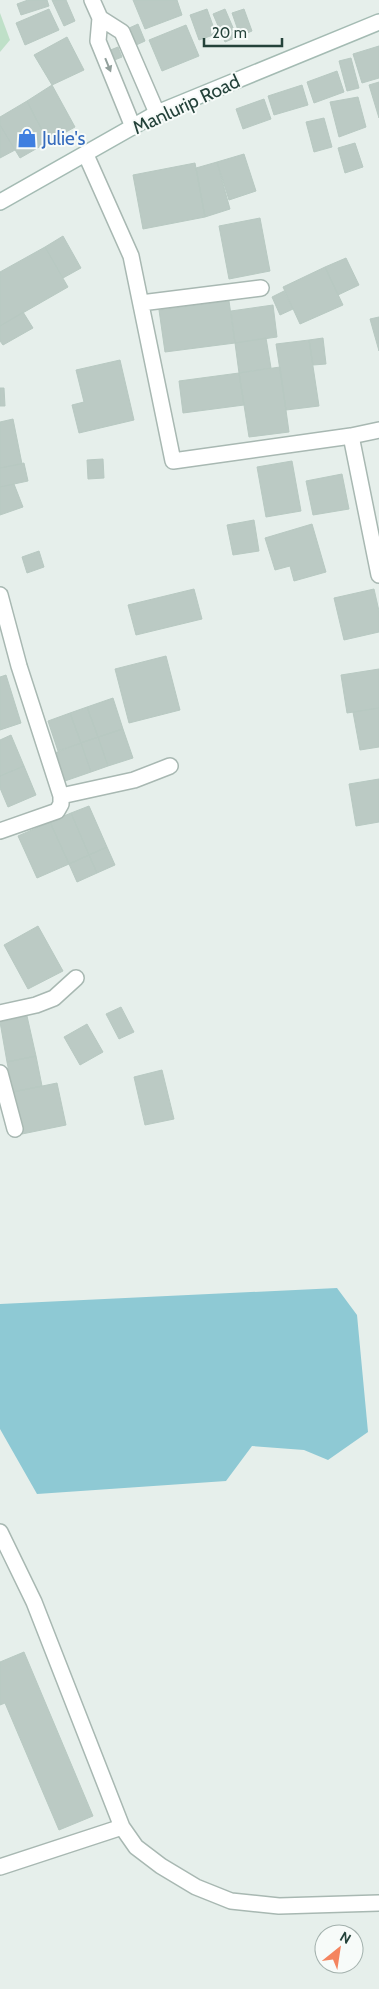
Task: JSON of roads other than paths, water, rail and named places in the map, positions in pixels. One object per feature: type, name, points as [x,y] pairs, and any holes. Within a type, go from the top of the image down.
[{"type":"street","points":[[92,0],[100,18],[98,41],[133,127]]},
{"type":"street","points":[[100,18],[122,32],[157,113]]},
{"type":"street","name":"Manlurip Road","points":[[0,202],[86,155],[157,113],[379,22]]},
{"type":"street","points":[[86,155],[132,256],[172,461],[351,436],[379,430]]},
{"type":"street","points":[[141,303],[261,288]]},
{"type":"street","points":[[351,436],[379,575]]},
{"type":"street","points":[[0,595],[19,666],[61,796],[61,804],[57,811],[0,831]]},
{"type":"street","points":[[61,796],[134,780],[170,766]]},
{"type":"street","points":[[0,1014],[36,1005],[54,998],[76,978]]},
{"type":"street","points":[[0,1073],[15,1129]]},
{"type":"street","points":[[0,1532],[34,1602],[122,1827],[136,1847],[161,1866],[196,1887],[232,1901],[279,1906],[379,1903]]},
{"type":"street","points":[[0,1867],[122,1827]]},
{"type":"water","points":[[337,1288],[357,1315],[368,1432],[328,1460],[304,1450],[252,1446],[226,1481],[37,1494],[0,1429],[0,1304]]},
{"type":"place","name":"Julie's","points":[[27,138]]}]
